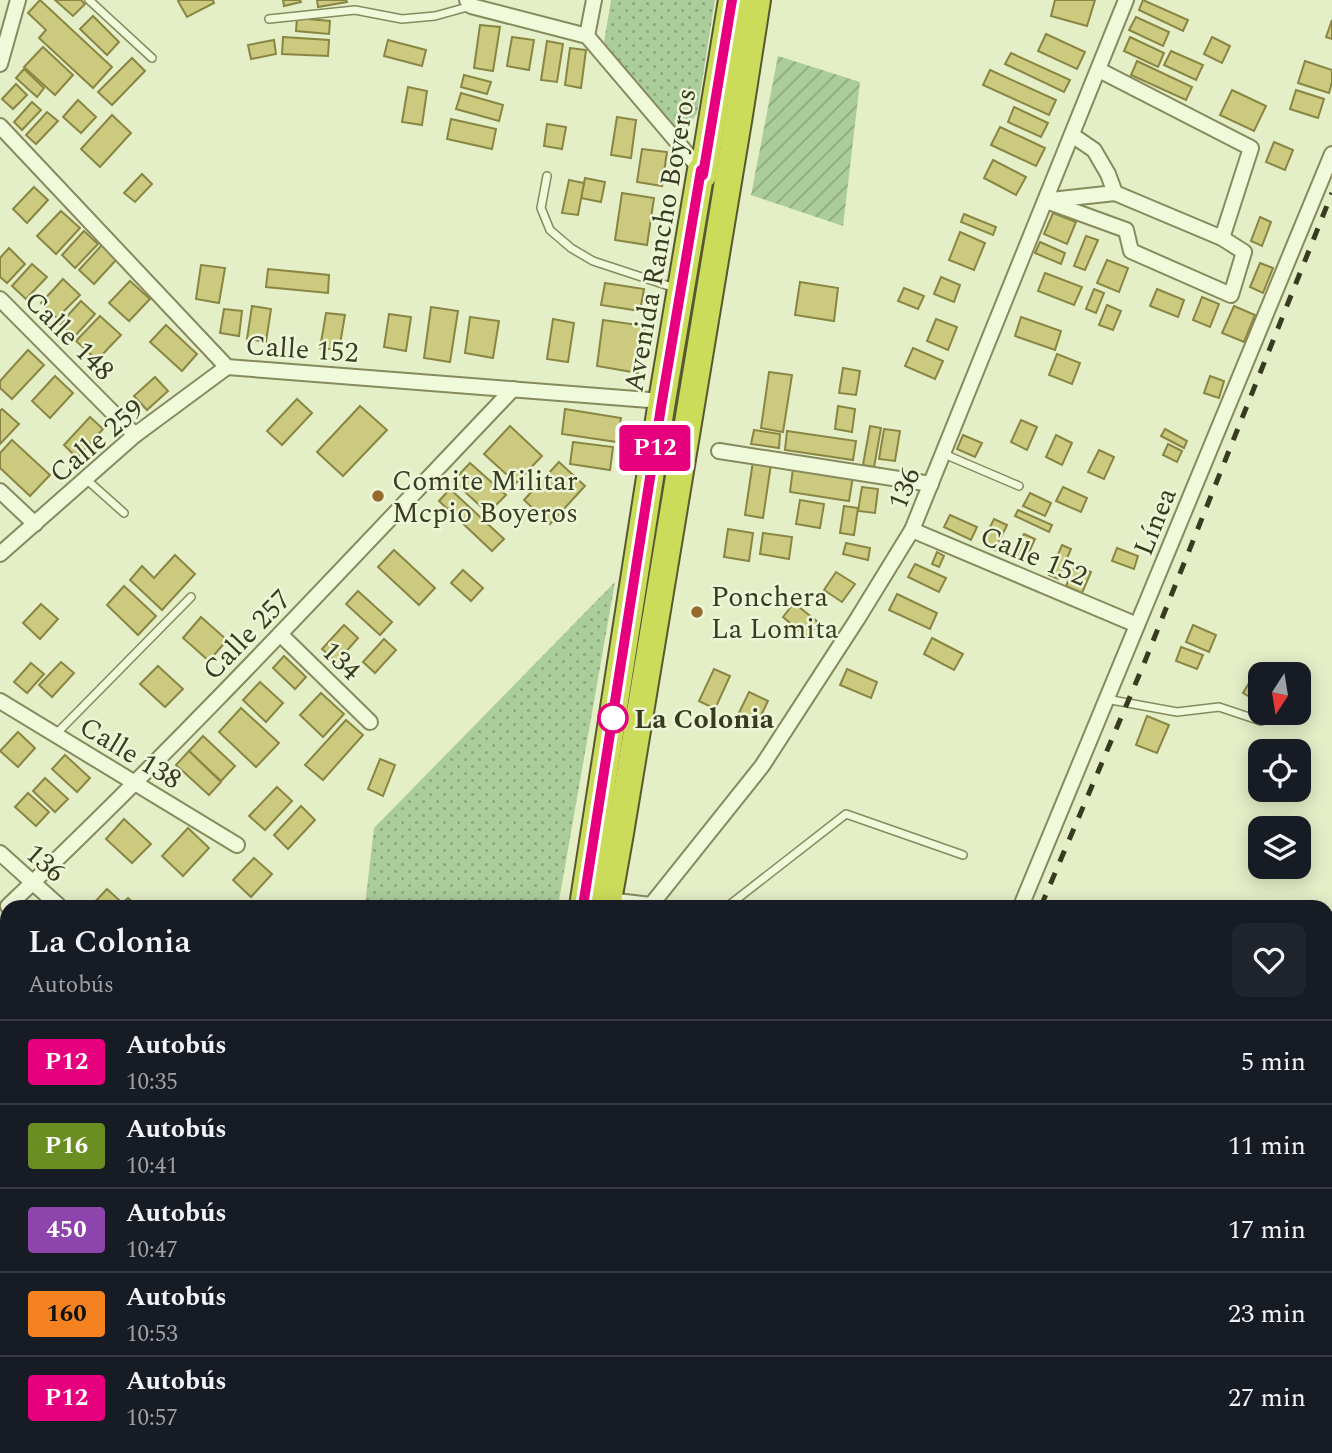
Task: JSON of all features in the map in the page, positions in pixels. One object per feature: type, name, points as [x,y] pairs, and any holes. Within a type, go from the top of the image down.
[{"type":"highway","name":"Avenida Rancho Boyeros","points":[[701,170],[703,175],[732,0]]},
{"type":"highway","name":"Avenida Rancho Boyeros","points":[[600,900],[640,713],[757,0]]},
{"type":"highway","name":"Avenida Rancho Boyeros","points":[[600,900],[662,401],[701,170]]},
{"type":"street","points":[[0,64],[18,0]]},
{"type":"street","points":[[587,36],[594,0]]},
{"type":"street","name":"136","points":[[658,900],[762,766],[912,530],[1126,0]]},
{"type":"street","points":[[469,3],[587,36],[701,170]]},
{"type":"street","points":[[1099,69],[1251,148],[1222,239]]},
{"type":"street","name":"Calle 152","points":[[0,126],[227,366],[662,401]]},
{"type":"street","points":[[1072,135],[1094,150],[1115,193]]},
{"type":"street","name":"Línea","points":[[1023,900],[1332,154]]},
{"type":"street","points":[[1115,193],[1222,239],[1244,252],[1231,295],[1131,251],[1126,230],[1046,201],[1115,193]]},
{"type":"street","name":"Calle 148","points":[[0,299],[135,435]]},
{"type":"street","name":"Calle 259","points":[[0,554],[135,435],[227,366]]},
{"type":"street","name":"Calle 257","points":[[15,900],[135,784],[513,389]]},
{"type":"street","points":[[719,451],[931,484]]},
{"type":"street","points":[[0,491],[35,524]]},
{"type":"street","name":"Calle 152","points":[[912,530],[1137,625]]},
{"type":"street","name":"134","points":[[279,634],[370,722]]},
{"type":"street","name":"Calle 138","points":[[0,701],[237,845]]},
{"type":"street","name":"136","points":[[0,853],[52,900]]},
{"type":"lane","points":[[89,0],[152,58]]},
{"type":"lane","points":[[269,19],[355,10],[402,19],[435,16],[469,3]]},
{"type":"lane","points":[[547,176],[541,208],[550,230],[560,239],[593,261],[682,290]]},
{"type":"lane","points":[[944,454],[1020,486]]},
{"type":"lane","points":[[86,479],[124,513]]},
{"type":"lane","points":[[55,734],[191,597]]},
{"type":"lane","points":[[1106,699],[1177,712],[1219,707],[1248,717]]},
{"type":"lane","points":[[736,900],[846,814],[963,855]]},
{"type":"green space","points":[[611,0],[715,0],[697,113],[687,129],[672,127],[604,42]]},
{"type":"green space","points":[[778,56],[860,82],[843,226],[751,195]]},
{"type":"green space","points":[[615,582],[559,900],[366,900],[374,828]]},
{"type":"building","points":[[40,0],[112,67],[93,88],[39,38],[46,30],[28,13]]},
{"type":"building","points":[[55,0],[81,0],[85,4],[73,16]]},
{"type":"building","points":[[213,0],[214,3],[187,17],[178,1]]},
{"type":"building","points":[[283,0],[300,0],[301,2],[284,6]]},
{"type":"building","points":[[317,0],[346,0],[347,2],[318,7]]},
{"type":"building","points":[[1055,0],[1095,0],[1087,26],[1051,16]]},
{"type":"building","points":[[1143,0],[1188,20],[1183,31],[1139,10]]},
{"type":"building","points":[[93,16],[119,42],[107,55],[80,29]]},
{"type":"building","points":[[1136,17],[1169,32],[1163,46],[1129,30]]},
{"type":"building","points":[[297,18],[330,21],[329,34],[296,31]]},
{"type":"building","points":[[1332,20],[1332,39],[1326,37]]},
{"type":"building","points":[[480,25],[500,27],[493,71],[474,68]]},
{"type":"building","points":[[1046,34],[1085,52],[1077,69],[1038,51]]},
{"type":"building","points":[[283,37],[329,40],[328,56],[282,54]]},
{"type":"building","points":[[512,37],[534,40],[529,70],[507,66]]},
{"type":"building","points":[[1130,37],[1164,53],[1158,67],[1124,51]]},
{"type":"building","points":[[1212,37],[1230,46],[1222,63],[1204,54]]},
{"type":"building","points":[[274,40],[276,54],[251,59],[248,45]]},
{"type":"building","points":[[388,40],[426,50],[422,66],[384,56]]},
{"type":"building","points":[[547,41],[563,44],[557,82],[541,80]]},
{"type":"building","points":[[43,47],[73,75],[55,95],[24,67]]},
{"type":"building","points":[[570,48],[586,50],[581,88],[565,85]]},
{"type":"building","points":[[1171,51],[1203,65],[1196,80],[1164,65]]},
{"type":"building","points":[[1011,53],[1070,80],[1064,92],[1005,64]]},
{"type":"building","points":[[132,58],[145,71],[112,105],[98,92]]},
{"type":"building","points":[[1137,61],[1192,87],[1186,100],[1131,75]]},
{"type":"building","points":[[1305,61],[1332,70],[1329,93],[1298,83]]},
{"type":"building","points":[[24,69],[44,88],[37,97],[16,78]]},
{"type":"building","points":[[990,70],[1056,100],[1049,115],[983,85]]},
{"type":"building","points":[[464,75],[491,82],[487,94],[461,87]]},
{"type":"building","points":[[16,84],[27,95],[13,109],[2,99]]},
{"type":"building","points":[[408,87],[427,91],[422,125],[402,122]]},
{"type":"building","points":[[1232,90],[1266,106],[1254,131],[1220,115]]},
{"type":"building","points":[[1296,90],[1324,99],[1318,118],[1290,109]]},
{"type":"building","points":[[461,93],[503,105],[499,121],[456,109]]},
{"type":"building","points":[[78,100],[96,117],[81,133],[63,117]]},
{"type":"building","points":[[32,102],[41,110],[22,130],[14,122]]},
{"type":"building","points":[[1014,107],[1048,123],[1041,137],[1008,122]]},
{"type":"building","points":[[47,112],[58,121],[36,144],[26,135]]},
{"type":"building","points":[[112,115],[131,133],[100,167],[81,149]]},
{"type":"building","points":[[617,117],[636,120],[631,158],[611,155]]},
{"type":"building","points":[[451,119],[496,129],[492,149],[447,139]]},
{"type":"building","points":[[547,124],[566,127],[562,149],[544,146]]},
{"type":"building","points":[[1000,127],[1045,148],[1036,166],[991,145]]},
{"type":"building","points":[[1274,142],[1293,150],[1285,170],[1266,162]]},
{"type":"building","points":[[642,149],[667,152],[662,186],[637,182]]},
{"type":"building","points":[[993,160],[1026,177],[1016,195],[984,178]]},
{"type":"building","points":[[142,174],[152,184],[135,202],[124,193]]},
{"type":"building","points":[[585,178],[605,182],[601,202],[581,198]]},
{"type":"building","points":[[569,180],[584,183],[578,215],[562,213]]},
{"type":"building","points":[[34,187],[48,200],[27,223],[13,209]]},
{"type":"building","points":[[622,193],[654,198],[647,245],[615,240]]},
{"type":"building","points":[[61,211],[80,228],[56,254],[37,236]]},
{"type":"building","points":[[1053,213],[1076,222],[1067,244],[1044,234]]},
{"type":"building","points":[[964,214],[996,227],[993,235],[961,222]]},
{"type":"building","points":[[1260,217],[1271,222],[1262,246],[1251,241]]},
{"type":"building","points":[[84,231],[98,244],[75,268],[62,255]]},
{"type":"building","points":[[960,232],[985,243],[974,270],[949,260]]},
{"type":"building","points":[[1086,236],[1098,240],[1085,270],[1074,266]]},
{"type":"building","points":[[1040,242],[1065,253],[1061,264],[1035,253]]},
{"type":"building","points":[[102,245],[117,259],[94,284],[79,270]]},
{"type":"building","points":[[9,248],[25,264],[7,283],[0,277],[0,258]]},
{"type":"building","points":[[1107,260],[1128,268],[1119,292],[1097,283]]},
{"type":"building","points":[[1260,263],[1273,268],[1263,293],[1250,287]]},
{"type":"building","points":[[32,264],[47,277],[26,299],[12,286]]},
{"type":"building","points":[[201,265],[225,268],[219,303],[196,299]]},
{"type":"building","points":[[268,269],[329,275],[328,293],[266,287]]},
{"type":"building","points":[[1045,273],[1082,287],[1074,305],[1038,291]]},
{"type":"building","points":[[941,277],[960,285],[954,302],[934,294]]},
{"type":"building","points":[[63,279],[80,295],[57,318],[41,303]]},
{"type":"building","points":[[130,281],[150,299],[129,321],[109,303]]},
{"type":"building","points":[[800,282],[838,288],[834,321],[795,315]]},
{"type":"building","points":[[605,283],[644,289],[640,311],[601,305]]},
{"type":"building","points":[[904,288],[924,296],[918,309],[898,301]]},
{"type":"building","points":[[1094,289],[1104,293],[1096,313],[1086,309]]},
{"type":"building","points":[[1157,289],[1184,300],[1178,317],[1150,306]]},
{"type":"building","points":[[1202,297],[1219,304],[1210,327],[1193,320]]},
{"type":"building","points":[[81,301],[95,314],[74,337],[60,324]]},
{"type":"building","points":[[1107,305],[1121,311],[1113,330],[1099,325]]},
{"type":"building","points":[[252,306],[271,309],[266,342],[247,339]]},
{"type":"building","points":[[1234,306],[1255,315],[1244,342],[1222,333]]},
{"type":"building","points":[[431,307],[458,311],[450,362],[424,358]]},
{"type":"building","points":[[224,309],[242,311],[239,336],[220,333]]},
{"type":"building","points":[[326,313],[345,315],[339,350],[320,348]]},
{"type":"building","points":[[389,314],[411,317],[406,351],[384,347]]},
{"type":"building","points":[[100,316],[121,335],[97,360],[76,341]]},
{"type":"building","points":[[470,317],[499,321],[493,358],[465,353]]},
{"type":"building","points":[[1021,317],[1061,331],[1055,350],[1015,336]]},
{"type":"building","points":[[553,319],[574,323],[568,362],[547,359]]},
{"type":"building","points":[[936,319],[957,327],[948,350],[927,341]]},
{"type":"building","points":[[603,320],[645,326],[638,373],[597,366]]},
{"type":"building","points":[[166,325],[197,354],[182,371],[150,342]]},
{"type":"building","points":[[913,348],[943,361],[935,379],[905,366]]},
{"type":"building","points":[[28,350],[44,365],[12,399],[0,388],[0,381]]},
{"type":"building","points":[[1057,354],[1080,363],[1072,384],[1049,375]]},
{"type":"building","points":[[843,368],[860,371],[856,395],[839,393]]},
{"type":"building","points":[[769,372],[792,375],[783,432],[761,428]]},
{"type":"building","points":[[55,376],[73,393],[50,418],[32,401]]},
{"type":"building","points":[[1210,376],[1224,381],[1219,398],[1204,393]]},
{"type":"building","points":[[155,377],[168,391],[147,410],[134,396]]},
{"type":"building","points":[[297,399],[312,413],[282,445],[267,431]]},
{"type":"building","points":[[360,406],[387,430],[343,476],[317,452]]},
{"type":"building","points":[[838,406],[855,409],[852,432],[835,429]]},
{"type":"building","points":[[2,409],[19,424],[0,444],[0,411]]},
{"type":"building","points":[[565,409],[621,418],[617,442],[562,434]]},
{"type":"building","points":[[90,417],[103,429],[77,458],[64,445]]},
{"type":"building","points":[[1021,420],[1037,427],[1027,450],[1011,442]]},
{"type":"building","points":[[510,426],[542,456],[516,483],[484,454]]},
{"type":"building","points":[[870,426],[881,428],[874,467],[863,465]]},
{"type":"building","points":[[884,429],[900,431],[895,461],[879,459]]},
{"type":"building","points":[[1165,429],[1187,441],[1184,448],[1161,436]]},
{"type":"building","points":[[754,430],[780,434],[779,448],[751,444]]},
{"type":"building","points":[[787,431],[856,441],[853,460],[785,450]]},
{"type":"building","points":[[963,435],[982,443],[975,457],[957,449]]},
{"type":"building","points":[[1056,435],[1072,443],[1062,465],[1046,457]]},
{"type":"building","points":[[12,440],[50,475],[30,496],[0,468],[0,453]]},
{"type":"building","points":[[573,442],[613,447],[610,470],[570,464]]},
{"type":"building","points":[[1168,444],[1182,451],[1177,462],[1163,455]]},
{"type":"building","points":[[1099,450],[1114,457],[1104,479],[1088,472]]},
{"type":"building","points":[[753,461],[771,464],[763,518],[745,515]]},
{"type":"building","points":[[559,462],[585,486],[550,524],[524,500]]},
{"type":"building","points":[[470,463],[506,495],[488,513],[453,481]]},
{"type":"building","points":[[793,468],[853,476],[849,501],[790,492]]},
{"type":"building","points":[[862,487],[878,489],[875,513],[858,511]]},
{"type":"building","points":[[1063,487],[1087,498],[1081,512],[1056,501]]},
{"type":"building","points":[[450,489],[504,539],[492,551],[439,501]]},
{"type":"building","points":[[1030,493],[1051,503],[1045,516],[1023,506]]},
{"type":"building","points":[[800,500],[824,504],[820,528],[796,524]]},
{"type":"building","points":[[844,506],[858,508],[854,535],[840,533]]},
{"type":"building","points":[[1018,510],[1052,525],[1049,532],[1015,516]]},
{"type":"building","points":[[950,515],[977,527],[971,540],[944,527]]},
{"type":"building","points":[[994,519],[1007,525],[995,550],[982,543]]},
{"type":"building","points":[[728,529],[753,533],[749,561],[724,557]]},
{"type":"building","points":[[763,533],[792,537],[789,559],[760,554]]},
{"type":"building","points":[[1024,534],[1035,539],[1025,561],[1013,556]]},
{"type":"building","points":[[846,543],[870,548],[868,560],[843,554]]},
{"type":"building","points":[[1062,545],[1071,549],[1058,579],[1049,575]]},
{"type":"building","points":[[1117,548],[1138,556],[1134,569],[1112,561]]},
{"type":"building","points":[[394,550],[435,588],[419,605],[378,567]]},
{"type":"building","points":[[937,552],[944,556],[939,567],[932,564]]},
{"type":"building","points":[[175,555],[195,574],[162,610],[130,580],[142,566],[154,578]]},
{"type":"building","points":[[915,564],[946,578],[939,592],[908,577]]},
{"type":"building","points":[[1075,565],[1091,572],[1082,593],[1066,586]]},
{"type":"building","points":[[463,570],[483,588],[471,601],[451,583]]},
{"type":"building","points":[[836,572],[855,584],[842,602],[824,590]]},
{"type":"building","points":[[124,586],[156,616],[138,635],[107,605]]},
{"type":"building","points":[[358,591],[392,622],[380,635],[346,604]]},
{"type":"building","points":[[897,594],[937,613],[930,629],[889,610]]},
{"type":"building","points":[[794,603],[819,623],[807,637],[783,617]]},
{"type":"building","points":[[41,604],[58,619],[40,639],[23,623]]},
{"type":"building","points":[[201,617],[227,640],[209,661],[183,638]]},
{"type":"building","points":[[344,625],[358,638],[337,662],[322,649]]},
{"type":"building","points":[[1193,625],[1216,635],[1209,652],[1186,642]]},
{"type":"building","points":[[932,638],[963,654],[954,670],[924,654]]},
{"type":"building","points":[[384,639],[396,650],[375,673],[363,662]]},
{"type":"building","points":[[1181,647],[1203,655],[1197,669],[1176,661]]},
{"type":"building","points":[[284,656],[306,677],[295,689],[273,668]]},
{"type":"building","points":[[61,662],[74,673],[52,697],[39,685]]},
{"type":"building","points":[[31,663],[44,674],[27,693],[14,682]]},
{"type":"building","points":[[158,666],[183,689],[165,707],[140,684]]},
{"type":"building","points":[[714,669],[730,676],[715,709],[699,701]]},
{"type":"building","points":[[847,669],[877,682],[871,698],[840,685]]},
{"type":"building","points":[[260,682],[283,703],[266,722],[243,700]]},
{"type":"building","points":[[749,692],[768,701],[755,728],[736,719]]},
{"type":"building","points":[[321,693],[344,714],[323,737],[300,715]]},
{"type":"building","points":[[241,708],[279,743],[256,767],[219,732]]},
{"type":"building","points":[[1147,716],[1169,725],[1157,753],[1136,745]]},
{"type":"building","points":[[346,720],[363,735],[323,780],[305,765]]},
{"type":"building","points":[[18,732],[35,748],[18,767],[0,751]]},
{"type":"building","points":[[203,736],[235,766],[221,781],[189,751]]},
{"type":"building","points":[[189,751],[221,782],[209,795],[176,765]]},
{"type":"building","points":[[65,755],[90,778],[77,792],[52,769]]},
{"type":"building","points":[[380,759],[395,765],[383,796],[368,789]]},
{"type":"building","points":[[45,778],[68,799],[55,812],[33,791]]},
{"type":"building","points":[[277,787],[292,801],[265,830],[249,816]]},
{"type":"building","points":[[28,793],[49,812],[36,826],[15,807]]},
{"type":"building","points":[[301,806],[315,820],[288,849],[274,835]]},
{"type":"building","points":[[124,819],[151,844],[132,863],[106,839]]},
{"type":"building","points":[[188,828],[209,848],[183,876],[162,856]]},
{"type":"building","points":[[254,858],[272,874],[251,897],[233,880]]},
{"type":"building","points":[[107,889],[119,900],[97,900]]},
{"type":"railway","points":[[1044,900],[1143,666],[1332,193]]},
{"type":"bus line","name":"P12","points":[[584,900],[662,401],[732,0]]},
{"type":"place","name":"Comite Militar Mcpio Boyeros","points":[[378,496]]},
{"type":"place","name":"Ponchera La Lomita","points":[[697,612]]},
{"type":"place","name":"La Colonia","points":[[613,718]]}]
